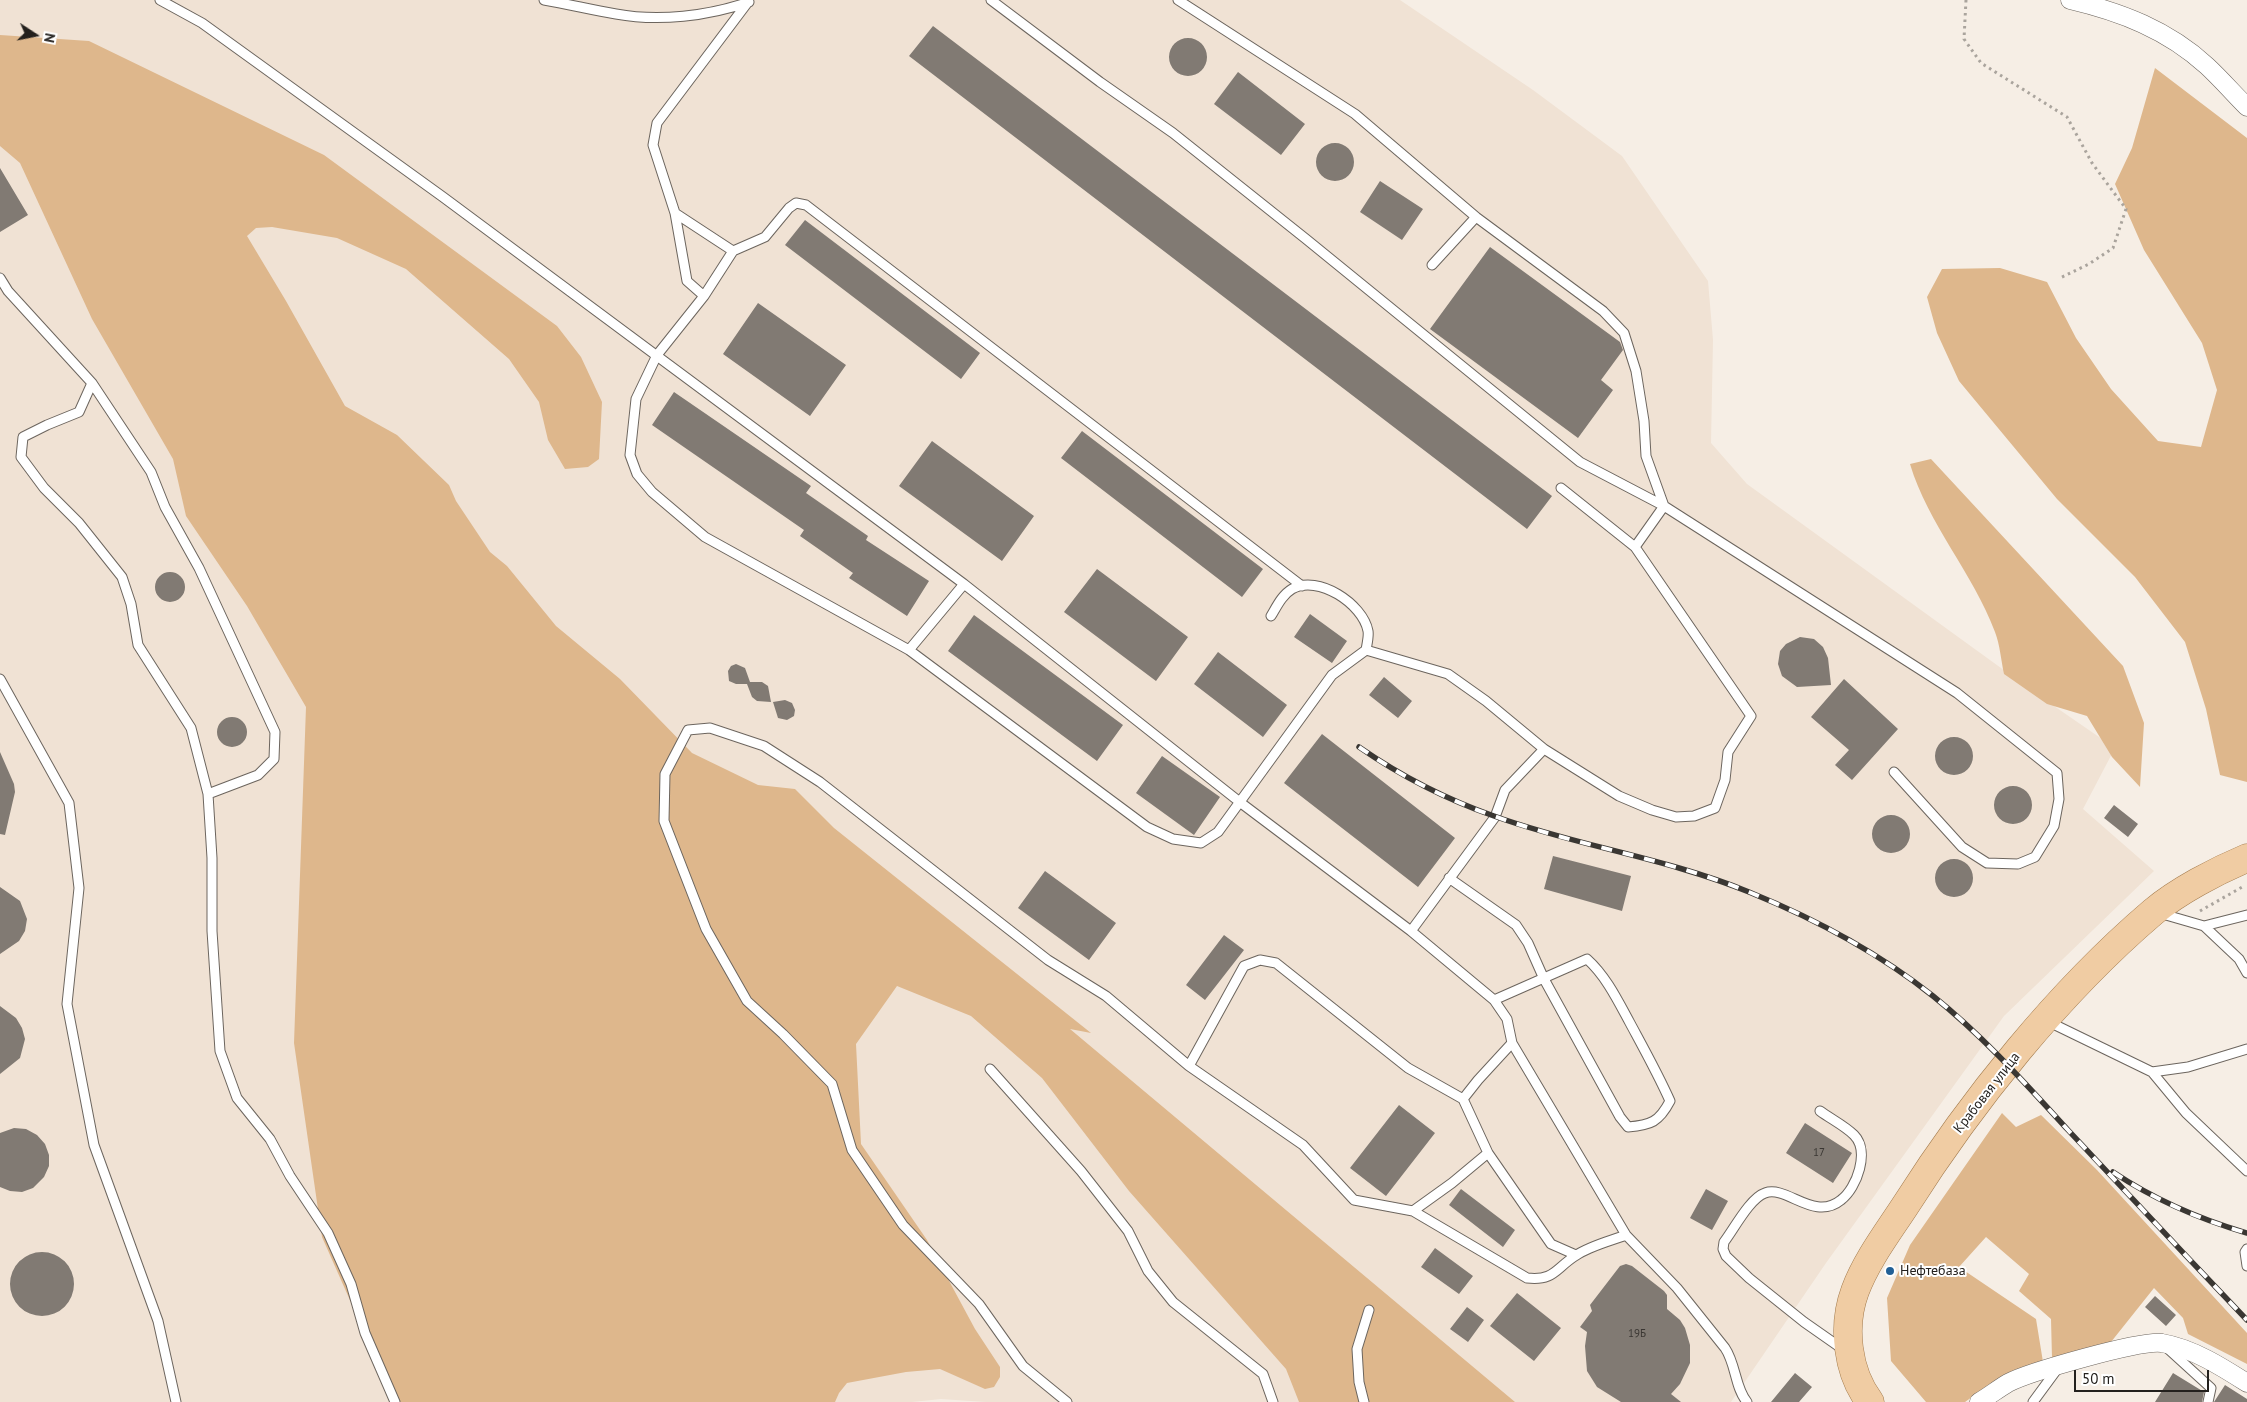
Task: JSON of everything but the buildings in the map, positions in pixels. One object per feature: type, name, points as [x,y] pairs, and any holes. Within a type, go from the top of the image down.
[{"type":"main road","name":"Крабовая улица","points":[[1870,1402],[1855,1376],[1849,1353],[1848,1325],[1855,1291],[1874,1255],[1932,1164],[2045,1020],[2101,962],[2154,911],[2215,872],[2247,858]]},
{"type":"street","points":[[2070,0],[2105,8],[2138,19],[2178,42],[2207,65],[2247,107]]},
{"type":"street","points":[[1979,1402],[2008,1383],[2033,1372],[2141,1344],[2161,1343],[2207,1358],[2247,1383]]},
{"type":"lane","points":[[160,0],[202,23],[657,355],[964,584],[1242,803],[1411,931],[1494,1000],[1507,1020],[1512,1043],[1626,1235],[1677,1288],[1725,1348],[1730,1356],[1743,1397],[1747,1402]]},
{"type":"lane","points":[[544,0],[617,15],[647,17],[686,16],[749,1]]},
{"type":"lane","points":[[992,0],[1004,3],[1100,82],[1180,139],[1580,462],[1664,506],[1956,692],[2058,773],[2059,799],[2054,826],[2035,857],[2018,864],[1987,863],[1962,847],[1894,772]]},
{"type":"lane","points":[[1178,0],[1355,114],[1476,216],[1603,311],[1624,333],[1636,371],[1644,421],[1646,456],[1664,506]]},
{"type":"lane","points":[[704,296],[687,280],[675,214],[653,145],[657,123],[749,1]]},
{"type":"lane","points":[[1271,616],[1282,597],[1293,588],[1321,585],[1336,592],[1362,616],[1369,632],[1366,650],[1332,675],[1242,803],[1218,832],[1201,843],[1173,838],[1147,826],[909,650],[705,537],[652,492],[637,474],[630,455],[636,399],[657,355],[704,296],[733,251],[764,237],[788,208],[796,203],[806,205],[1302,586]]},
{"type":"lane","points":[[675,214],[733,251]]},
{"type":"lane","points":[[1432,265],[1476,216]]},
{"type":"lane","points":[[0,278],[8,291],[92,383],[151,472],[165,507],[199,568],[275,732],[274,759],[258,776],[208,794]]},
{"type":"lane","points":[[92,383],[79,412],[23,437],[21,457],[44,488],[79,523],[122,577],[131,604],[138,646],[191,728],[208,794],[212,858],[212,931],[220,1051],[237,1098],[270,1139],[290,1176],[328,1233],[351,1284],[365,1333],[395,1402]]},
{"type":"lane","points":[[1366,650],[1448,674],[1486,701],[1544,749],[1619,796],[1652,810],[1676,817],[1694,816],[1715,808],[1726,780],[1728,752],[1751,716],[1635,547],[1562,488]]},
{"type":"lane","points":[[1635,547],[1664,506]]},
{"type":"lane","points":[[909,650],[964,584]]},
{"type":"lane","points":[[0,679],[69,803],[79,888],[67,1004],[94,1145],[158,1321],[176,1402]]},
{"type":"lane","points":[[1067,1402],[1023,1366],[979,1304],[903,1225],[852,1150],[832,1084],[783,1034],[747,1001],[710,937],[664,821],[665,774],[688,730],[710,728],[764,746],[820,782],[1048,960],[1106,996],[1189,1066],[1303,1145],[1354,1200],[1412,1211],[1527,1278],[1542,1280],[1554,1274],[1576,1255],[1626,1235]]},
{"type":"lane","points":[[1411,931],[1495,817],[1505,790],[1544,749]]},
{"type":"lane","points":[[1450,878],[1516,925],[1528,943],[1544,979],[1620,1117],[1628,1127],[1646,1126],[1662,1116],[1670,1101],[1658,1075],[1619,1002],[1598,968],[1587,959],[1544,979],[1494,1000]]},
{"type":"lane","points":[[2154,911],[2204,926],[2239,959],[2247,973]]},
{"type":"lane","points":[[2204,926],[2247,915]]},
{"type":"lane","points":[[1189,1066],[1244,966],[1260,960],[1276,963],[1408,1068],[1464,1099],[1488,1152],[1551,1244],[1576,1255]]},
{"type":"lane","points":[[2045,1020],[2152,1072],[2186,1113],[2247,1171]]},
{"type":"lane","points":[[1464,1099],[1478,1080],[1512,1043]]},
{"type":"lane","points":[[2152,1072],[2188,1067],[2247,1049]]},
{"type":"lane","points":[[990,1069],[1081,1171],[1128,1231],[1148,1271],[1173,1302],[1263,1374],[1273,1402]]},
{"type":"lane","points":[[1820,1111],[1856,1136],[1862,1152],[1859,1174],[1842,1200],[1821,1208],[1776,1193],[1765,1193],[1756,1199],[1724,1242],[1723,1249],[1726,1256],[1750,1278],[1804,1322],[1849,1353]]},
{"type":"lane","points":[[1412,1211],[1452,1183],[1488,1152]]},
{"type":"lane","points":[[2247,1249],[2245,1252],[2247,1266]]},
{"type":"lane","points":[[1364,1402],[1359,1382],[1357,1349],[1369,1310]]},
{"type":"lane","points":[[2161,1343],[2211,1388],[2208,1402]]},
{"type":"lane","points":[[2033,1402],[2059,1365]]},
{"type":"path","points":[[1966,0],[1964,39],[1981,63],[2067,116],[2092,163],[2126,209],[2113,248],[2089,264],[2060,278]]},
{"type":"path","points":[[2185,921],[2225,896],[2247,885]]},
{"type":"shaded area","points":[[0,0],[1400,0],[1533,90],[1622,156],[1708,281],[1713,340],[1711,443],[1747,484],[2041,697],[2115,748],[2083,809],[2154,871],[2004,1016],[1826,1263],[1731,1402],[986,1402],[941,1399],[912,1402],[0,1402]]},
{"type":"shaded area","points":[[0,35],[89,41],[324,155],[557,326],[581,357],[602,402],[599,459],[588,467],[565,469],[548,440],[539,402],[509,359],[406,269],[337,238],[272,227],[256,228],[247,236],[345,406],[397,435],[449,485],[456,501],[490,552],[507,566],[556,626],[620,679],[692,753],[758,785],[795,789],[834,828],[1091,1033],[1070,1029],[1515,1402],[1368,1402],[1356,1348],[1362,1402],[1299,1402],[1286,1369],[1129,1191],[1042,1078],[971,1016],[897,986],[856,1044],[861,1144],[927,1240],[975,1329],[1000,1367],[1000,1377],[994,1387],[985,1389],[940,1369],[906,1372],[847,1383],[835,1402],[395,1402],[322,1237],[294,1043],[306,707],[247,606],[186,516],[173,459],[92,319],[20,163],[0,146]]},
{"type":"shaded area","points":[[2155,68],[2247,138],[2247,782],[2220,775],[2206,709],[2185,642],[2135,577],[2057,499],[1959,381],[1937,333],[1927,297],[1942,269],[2000,268],[2047,282],[2076,338],[2111,389],[2158,441],[2201,447],[2217,390],[2202,343],[2144,250],[2115,184],[2132,148]]},
{"type":"shaded area","points":[[1931,459],[2123,666],[2144,723],[2140,787],[2112,757],[2087,716],[2047,704],[2004,674],[1997,637],[1986,610],[1928,507],[1910,464]]},
{"type":"shaded area","points":[[2002,1113],[2016,1127],[2041,1115],[2097,1170],[2247,1333],[2247,1364],[2188,1334],[2183,1318],[2154,1288],[2111,1342],[2052,1358],[2051,1319],[2019,1291],[2029,1274],[1986,1237],[1959,1267],[2036,1319],[2043,1362],[1990,1384],[1965,1402],[1926,1402],[1891,1361],[1887,1298],[1910,1245]]},
{"type":"railway","points":[[1359,747],[1391,768],[1424,786],[1476,809],[1557,836],[1686,870],[1749,892],[1821,925],[1890,965],[1951,1011],[2020,1077],[2247,1320]]},
{"type":"railway","points":[[2113,1172],[2178,1208],[2212,1222],[2247,1233]]},
{"type":"place","name":"Нефтебаза","points":[[1890,1271]]}]
